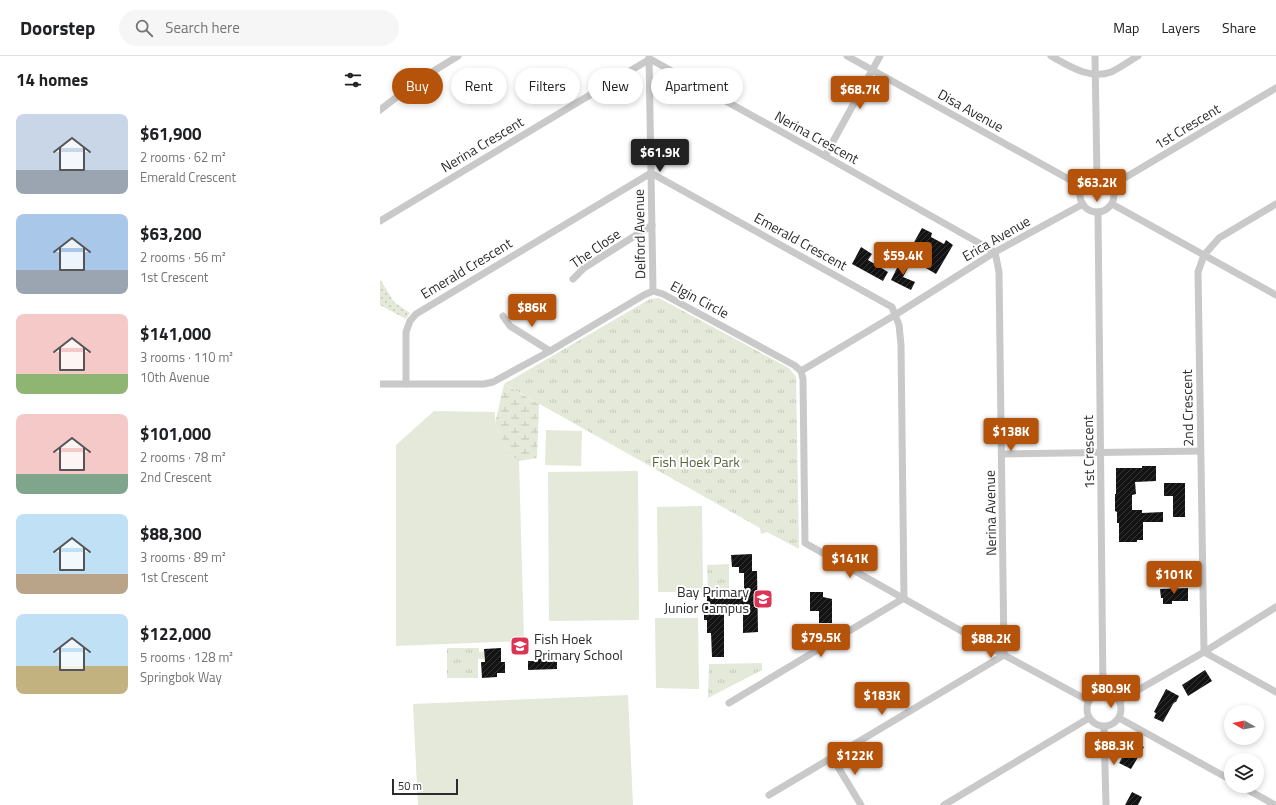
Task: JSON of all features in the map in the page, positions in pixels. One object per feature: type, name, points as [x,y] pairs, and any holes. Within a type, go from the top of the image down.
[{"type":"street","points":[[380,110],[419,80],[458,56]]},
{"type":"street","name":"Disa Avenue","points":[[847,56],[1083,187]]},
{"type":"street","points":[[825,156],[880,56]]},
{"type":"street","points":[[1052,56],[1077,70],[1095,73],[1107,73],[1113,71],[1138,56]]},
{"type":"street","points":[[1095,56],[1097,178]]},
{"type":"street","name":"Nerina Crescent","points":[[380,221],[650,57],[995,252]]},
{"type":"street","name":"Delford Avenue","points":[[650,57],[653,291]]},
{"type":"street","name":"1st Crescent","points":[[1111,186],[1276,88]]},
{"type":"street","name":"Emerald Crescent","points":[[406,384],[406,332],[410,321],[416,314],[651,173],[892,307],[900,332],[901,345],[904,598]]},
{"type":"street","points":[[1097,178],[1103,179],[1111,186],[1114,195],[1112,204],[1106,210],[1098,212],[1089,210],[1083,204],[1080,196],[1083,187],[1089,181],[1097,178]]},
{"type":"street","name":"Erica Avenue","points":[[801,371],[895,315],[995,252],[1083,204]]},
{"type":"street","points":[[1112,204],[1276,295]]},
{"type":"street","name":"2nd Crescent","points":[[1204,652],[1198,272],[1204,255],[1219,238],[1276,204]]},
{"type":"street","name":"1st Crescent","points":[[1098,212],[1103,692]]},
{"type":"street","name":"The Close","points":[[573,279],[584,268],[652,225]]},
{"type":"street","name":"Nerina Avenue","points":[[995,252],[999,272],[1004,655]]},
{"type":"street","name":"Elgin Circle","points":[[380,384],[489,384],[550,351],[653,291],[663,294],[676,301],[794,365],[801,371]]},
{"type":"street","points":[[503,316],[510,326],[550,351]]},
{"type":"street","points":[[801,371],[803,379],[805,543],[1004,655],[1089,700]]},
{"type":"street","points":[[1002,454],[1200,451]]},
{"type":"street","points":[[729,702],[904,598]]},
{"type":"street","points":[[1119,701],[1204,652],[1276,607]]},
{"type":"street","points":[[1204,652],[1276,692]]},
{"type":"street","points":[[769,795],[1004,655]]},
{"type":"street","points":[[1103,692],[1112,694],[1119,701],[1121,710],[1119,718],[1110,726],[1104,727],[1097,725],[1089,718],[1087,709],[1089,700],[1093,696],[1103,692]]},
{"type":"street","points":[[944,805],[1089,718]]},
{"type":"street","points":[[1119,718],[1224,776]]},
{"type":"street","points":[[1104,727],[1106,805]]},
{"type":"street","points":[[832,757],[861,805]]},
{"type":"street","points":[[1254,793],[1275,805]]},
{"type":"green space","points":[[380,279],[394,302],[410,313],[406,319],[380,305]]},
{"type":"green space","name":"Fish Hoek Park","points":[[659,298],[789,368],[796,377],[799,549],[767,532],[761,534],[760,528],[504,384],[650,299]]},
{"type":"green space","points":[[504,384],[539,404],[537,458],[519,461],[509,455],[495,423]]},
{"type":"green space","points":[[434,411],[495,412],[495,423],[509,455],[519,461],[524,641],[396,646],[396,445]]},
{"type":"green space","points":[[546,430],[582,431],[581,466],[545,465]]},
{"type":"green space","points":[[638,471],[639,620],[549,621],[548,472]]},
{"type":"green space","points":[[702,506],[703,592],[658,592],[657,507]]},
{"type":"green space","points":[[729,564],[729,591],[708,592],[707,565]]},
{"type":"green space","points":[[655,618],[698,618],[699,689],[656,688]]},
{"type":"green space","points":[[447,648],[479,648],[479,652],[484,652],[484,659],[478,659],[478,678],[447,678]]},
{"type":"green space","points":[[762,663],[762,670],[708,698],[709,664]]},
{"type":"green space","points":[[628,695],[633,805],[418,805],[413,704]]},
{"type":"building","points":[[922,228],[932,233],[931,237],[944,244],[946,240],[953,245],[936,274],[919,264],[926,251],[913,244]]},
{"type":"building","points":[[861,247],[872,254],[868,260],[888,272],[883,281],[852,264]]},
{"type":"building","points":[[903,260],[910,264],[903,277],[915,282],[911,290],[891,280],[898,266],[900,267]]},
{"type":"building","points":[[1142,466],[1156,466],[1156,481],[1135,482],[1136,494],[1132,495],[1132,510],[1142,510],[1142,513],[1163,512],[1163,522],[1143,522],[1143,540],[1137,540],[1137,542],[1119,542],[1119,523],[1117,523],[1117,512],[1115,511],[1116,468],[1142,468]]},
{"type":"building","points":[[1164,483],[1185,483],[1185,517],[1173,517],[1173,496],[1164,496]]},
{"type":"building","points":[[752,554],[752,571],[757,571],[758,632],[743,633],[743,612],[724,613],[724,657],[712,657],[711,633],[707,633],[707,620],[704,620],[704,605],[707,605],[707,596],[744,596],[744,573],[739,573],[739,567],[732,567],[731,555]]},
{"type":"building","points":[[1188,588],[1188,601],[1172,601],[1172,604],[1163,604],[1160,589]]},
{"type":"building","points":[[810,592],[823,592],[823,597],[832,599],[832,623],[819,623],[819,611],[810,611]]},
{"type":"building","points":[[501,648],[501,662],[505,662],[505,673],[497,673],[497,677],[482,678],[481,662],[485,662],[484,649]]},
{"type":"building","points":[[534,655],[546,655],[546,661],[557,661],[557,669],[528,670],[528,661],[534,661]]},
{"type":"building","points":[[1205,670],[1212,681],[1188,696],[1182,685]]},
{"type":"building","points":[[1166,689],[1179,696],[1163,722],[1154,718],[1156,713],[1154,712]]},
{"type":"building","points":[[1130,740],[1144,747],[1131,769],[1119,763],[1128,748],[1126,747]]},
{"type":"building","points":[[1132,792],[1142,797],[1138,805],[1125,805]]},
{"type":"place","name":"Bay Primary Junior Campus","points":[[763,599]]},
{"type":"place","name":"Fish Hoek Primary School","points":[[520,646]]}]
